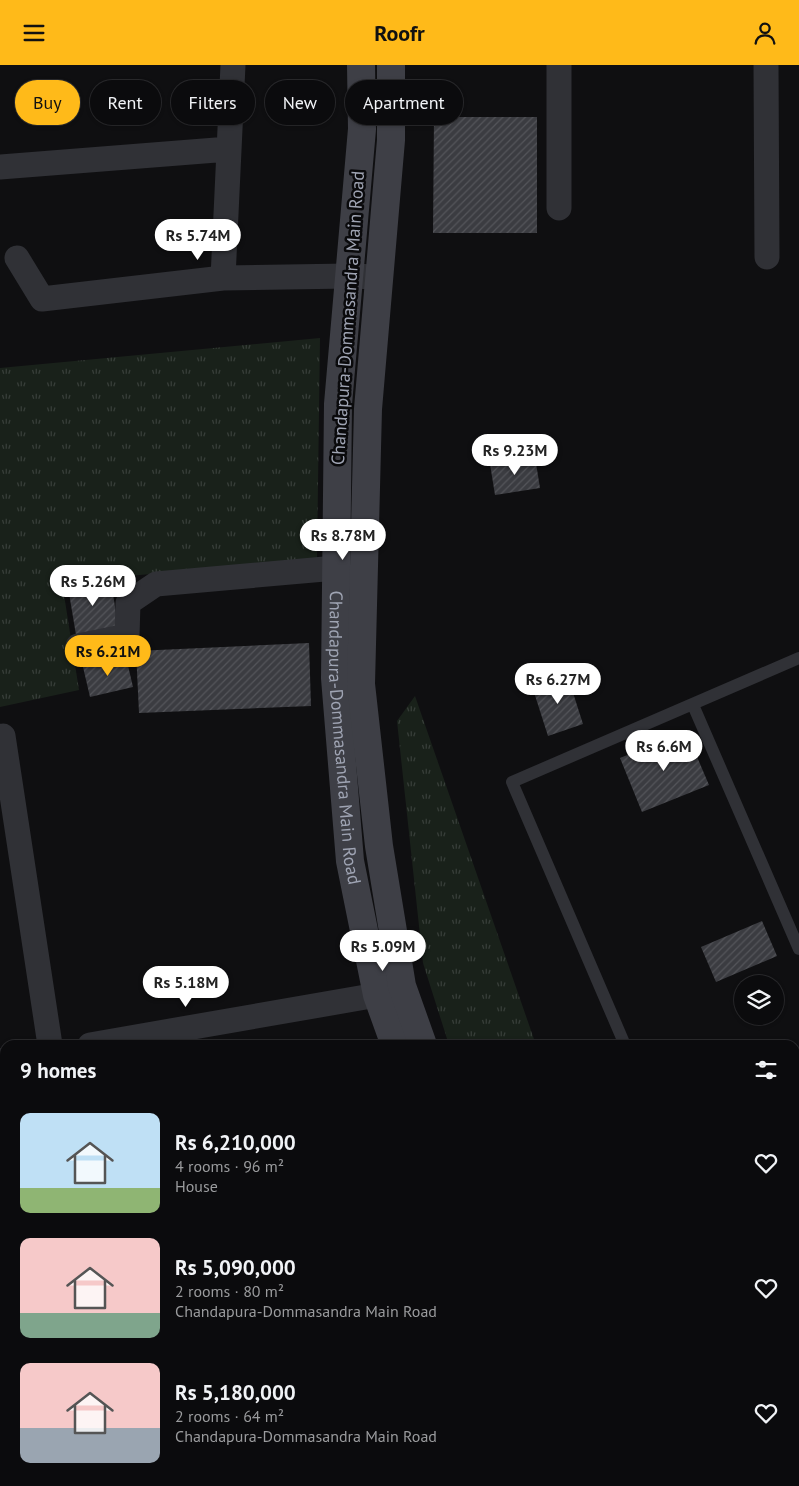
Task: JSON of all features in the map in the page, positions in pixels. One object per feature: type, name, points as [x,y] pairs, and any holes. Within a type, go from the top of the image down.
[{"type":"main road","name":"Chandapura-Dommasandra Main Road","points":[[361,65],[362,129],[338,403],[335,678],[350,861],[390,991],[419,1040]]},
{"type":"main road","name":"Chandapura-Dommasandra Main Road","points":[[391,65],[391,140],[368,409],[361,684],[379,846],[395,1040]]},
{"type":"street","points":[[223,278],[232,65]]},
{"type":"street","points":[[559,65],[559,207]]},
{"type":"street","points":[[766,65],[768,257]]},
{"type":"street","points":[[0,167],[229,149]]},
{"type":"street","points":[[17,258],[42,299],[223,278],[349,275],[379,277]]},
{"type":"street","points":[[78,646],[127,636],[128,603],[156,584],[336,568]]},
{"type":"street","points":[[3,736],[49,1040]]},
{"type":"street","points":[[118,1040],[390,991]]},
{"type":"lane","points":[[623,1040],[512,782],[799,658]]},
{"type":"lane","points":[[693,705],[799,949]]},
{"type":"green space","points":[[320,338],[317,559],[62,582],[79,690],[0,707],[0,368]]},
{"type":"green space","points":[[415,696],[534,1040],[447,1040],[423,963],[397,721]]},
{"type":"building","points":[[463,117],[537,117],[537,233],[433,233],[434,125],[463,125]]},
{"type":"building","points":[[535,457],[540,488],[495,495],[490,464]]},
{"type":"building","points":[[111,580],[118,627],[76,635],[68,587]]},
{"type":"building","points":[[309,643],[311,706],[139,713],[136,651]]},
{"type":"building","points":[[126,657],[133,687],[90,697],[83,667]]},
{"type":"building","points":[[567,674],[583,724],[548,736],[532,686]]},
{"type":"building","points":[[686,731],[709,785],[642,812],[620,758]]},
{"type":"building","points":[[762,921],[777,956],[716,982],[701,947]]}]
